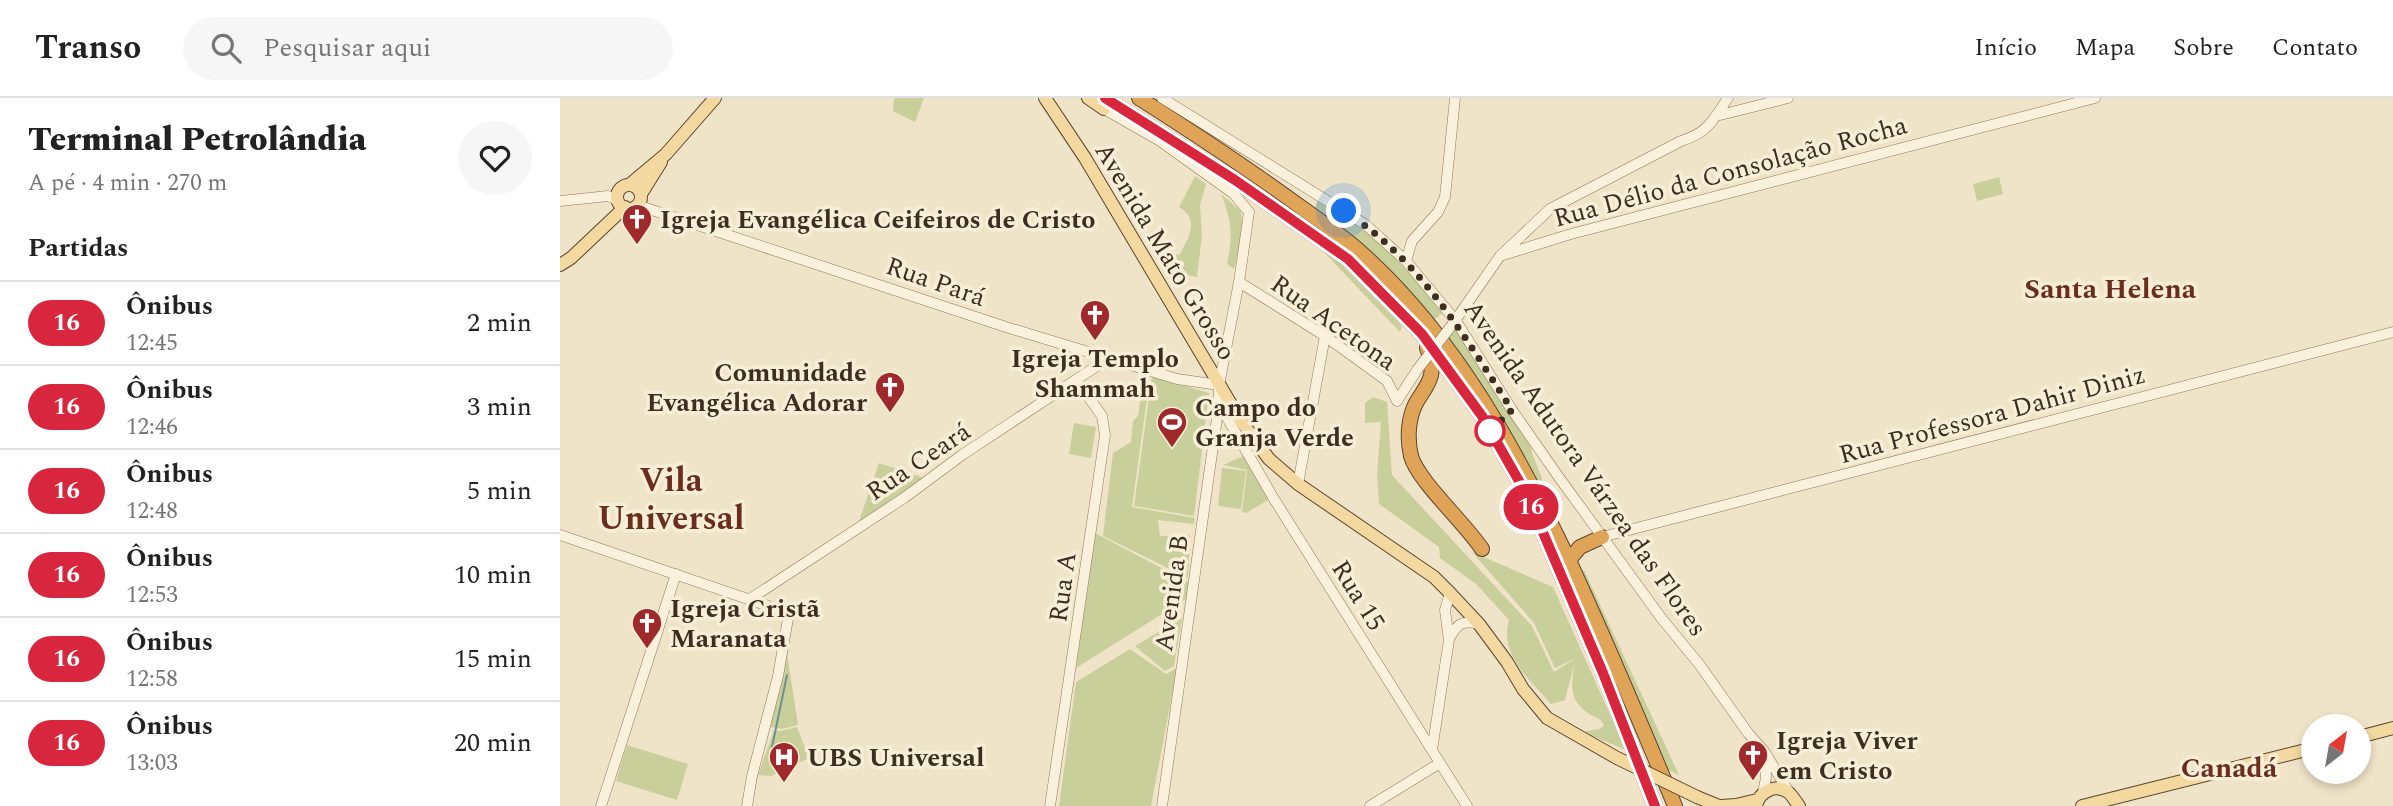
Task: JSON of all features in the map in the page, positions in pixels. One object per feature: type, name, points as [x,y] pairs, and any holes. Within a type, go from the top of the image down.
[{"type":"highway","points":[[1139,98],[1248,168],[1356,248],[1430,325],[1491,410],[1536,491],[1675,806]]},
{"type":"highway","points":[[1155,98],[1169,117]]},
{"type":"highway","points":[[1105,103],[1130,114],[1246,188],[1348,259],[1422,334],[1482,416],[1527,495],[1603,673],[1655,806]]},
{"type":"highway","points":[[1422,334],[1432,363],[1431,375],[1411,414],[1410,454],[1416,469],[1482,549]]},
{"type":"highway","points":[[1569,561],[1580,548],[1602,537]]},
{"type":"main road","points":[[560,265],[601,229],[613,207],[666,154],[715,98]]},
{"type":"main road","name":"Avenida Mato Grosso","points":[[1045,98],[1085,158],[1219,385],[1269,459],[1298,484],[1434,577],[1479,624],[1523,689],[1548,718],[1618,758],[1720,806]]},
{"type":"main road","points":[[1088,98],[1105,103]]},
{"type":"main road","points":[[622,197],[631,208],[642,201],[666,154]]},
{"type":"main road","points":[[622,197],[638,189],[642,201]]},
{"type":"main road","points":[[2371,734],[2393,728]]},
{"type":"main road","points":[[2082,806],[2301,751]]},
{"type":"main road","points":[[1720,806],[1759,799],[1775,788],[1788,792]]},
{"type":"main road","points":[[1648,806],[1649,791]]},
{"type":"main road","name":"Avenida Adutora Várzea das Flores","points":[[1788,792],[1800,806]]},
{"type":"street","name":"Avenida Adutora Várzea das Flores","points":[[1162,98],[1366,225],[1406,261],[1454,323],[1602,537],[1764,751],[1788,792]]},
{"type":"street","points":[[1406,261],[1412,241],[1438,212],[1445,197],[1455,98]]},
{"type":"street","points":[[1454,323],[1500,256],[1550,209],[1681,141],[1698,136],[1708,128],[1728,98]]},
{"type":"street","points":[[1716,116],[1788,98]]},
{"type":"street","name":"Rua Délio da Consolação Rocha","points":[[1500,256],[1571,234],[2095,98]]},
{"type":"street","name":"Avenida B","points":[[1105,103],[1234,194],[1249,212],[1239,282],[1219,385],[1219,404],[1162,806]]},
{"type":"street","points":[[560,201],[622,197]]},
{"type":"street","name":"Rua Pará","points":[[642,201],[1006,327],[1177,379],[1219,385]]},
{"type":"street","points":[[1392,249],[1412,241]]},
{"type":"street","name":"Rua Acetona","points":[[1239,282],[1325,336],[1387,381],[1397,401],[1417,370],[1454,323]]},
{"type":"street","name":"Rua Professora Dahir Diniz","points":[[1602,537],[2393,332]]},
{"type":"street","points":[[1298,484],[1325,336]]},
{"type":"street","name":"Rua Ceará","points":[[750,599],[1109,358]]},
{"type":"street","name":"Rua A","points":[[1050,806],[1105,435],[1102,416],[1077,381]]},
{"type":"street","name":"Rua 15","points":[[1219,404],[1297,536],[1467,806]]},
{"type":"street","points":[[560,535],[789,613],[778,676],[747,806]]},
{"type":"street","points":[[601,806],[677,574]]},
{"type":"street","points":[[1449,640],[1445,610],[1450,593]]},
{"type":"street","points":[[1432,750],[1449,640],[1456,625],[1466,621],[1479,624]]},
{"type":"street","points":[[1759,799],[1766,766],[1764,751]]},
{"type":"street","points":[[1370,806],[1440,763]]},
{"type":"green space","points":[[894,98],[924,98],[915,122],[893,111]]},
{"type":"green space","points":[[1195,176],[1206,184],[1200,205],[1202,235],[1197,277],[1168,265],[1170,256],[1180,254],[1191,229],[1189,217],[1179,207]]},
{"type":"green space","points":[[1999,177],[2003,194],[1977,201],[1973,184]]},
{"type":"green space","points":[[1226,178],[1320,242],[1402,326],[1400,332],[1318,246],[1274,213],[1250,200]]},
{"type":"green space","points":[[1221,194],[1241,211],[1243,232],[1234,269],[1227,264],[1230,228]]},
{"type":"green space","points":[[1317,201],[1379,240],[1444,312],[1435,319],[1365,249],[1315,207]]},
{"type":"green space","points":[[1456,325],[1531,444],[1532,453],[1561,527],[1528,468],[1445,341]]},
{"type":"green space","name":"Campo do Granja Verde","points":[[1152,376],[1209,393],[1194,516],[1134,506]]},
{"type":"green space","points":[[1149,384],[1132,507],[1195,518],[1194,524],[1158,520],[1160,536],[1190,535],[1188,578],[1103,536],[1113,453],[1131,442],[1142,385]]},
{"type":"green space","points":[[1373,397],[1387,402],[1392,475],[1532,626],[1554,672],[1576,658],[1555,668],[1534,623],[1472,552],[1553,587],[1626,750],[1583,732],[1604,726],[1575,699],[1572,687],[1574,665],[1565,700],[1551,704],[1512,656],[1507,633],[1509,620],[1476,584],[1440,558],[1439,547],[1379,504],[1377,474],[1381,422],[1365,423],[1365,403]]},
{"type":"green space","points":[[1074,423],[1096,427],[1091,458],[1069,454]]},
{"type":"green space","points":[[1246,455],[1270,499],[1246,513],[1242,512],[1247,470],[1223,465]]},
{"type":"green space","points":[[879,463],[930,480],[857,527]]},
{"type":"green space","points":[[1222,468],[1246,471],[1241,509],[1218,506]]},
{"type":"green space","points":[[1095,533],[1190,583],[1186,599],[1076,668]]},
{"type":"green space","points":[[1584,570],[1679,775],[1661,767],[1578,572]]},
{"type":"green space","points":[[1182,618],[1174,666],[1165,671],[1135,646]]},
{"type":"green space","points":[[1130,649],[1166,674],[1177,668],[1151,806],[1059,806],[1076,682]]},
{"type":"green space","points":[[787,653],[798,725],[782,729],[770,727]]},
{"type":"green space","points":[[797,727],[809,758],[771,776],[758,775],[774,730]]},
{"type":"green space","points":[[627,745],[688,764],[677,800],[616,781]]},
{"type":"waterway","points":[[772,747],[787,675]]},
{"type":"bus line","name":"16","points":[[1105,98],[1235,180],[1348,259],[1422,334],[1482,416],[1527,495],[1603,673],[1655,806]]},
{"type":"place","name":"Igreja Evangélica Ceifeiros de Cristo","points":[[637,246]]},
{"type":"place","name":"Igreja Templo Shammah","points":[[1095,342]]},
{"type":"place","name":"Comunidade Evangélica Adorar","points":[[890,414]]},
{"type":"place","name":"Campo do Granja Verde","points":[[1172,449]]},
{"type":"place","name":"Igreja Cristã Maranata","points":[[647,650]]},
{"type":"place","name":"Igreja Viver em Cristo","points":[[1753,782]]},
{"type":"place","name":"UBS Universal","points":[[784,784]]},
{"type":"district","name":"Santa Helena","points":[[2110,288]]},
{"type":"district","name":"Vila Universal","points":[[671,498]]},
{"type":"district","name":"Canadá","points":[[2229,767]]},
{"type":"route","points":[[1344,211],[1366,225],[1406,261],[1455,321],[1512,410],[1490,431]]}]
